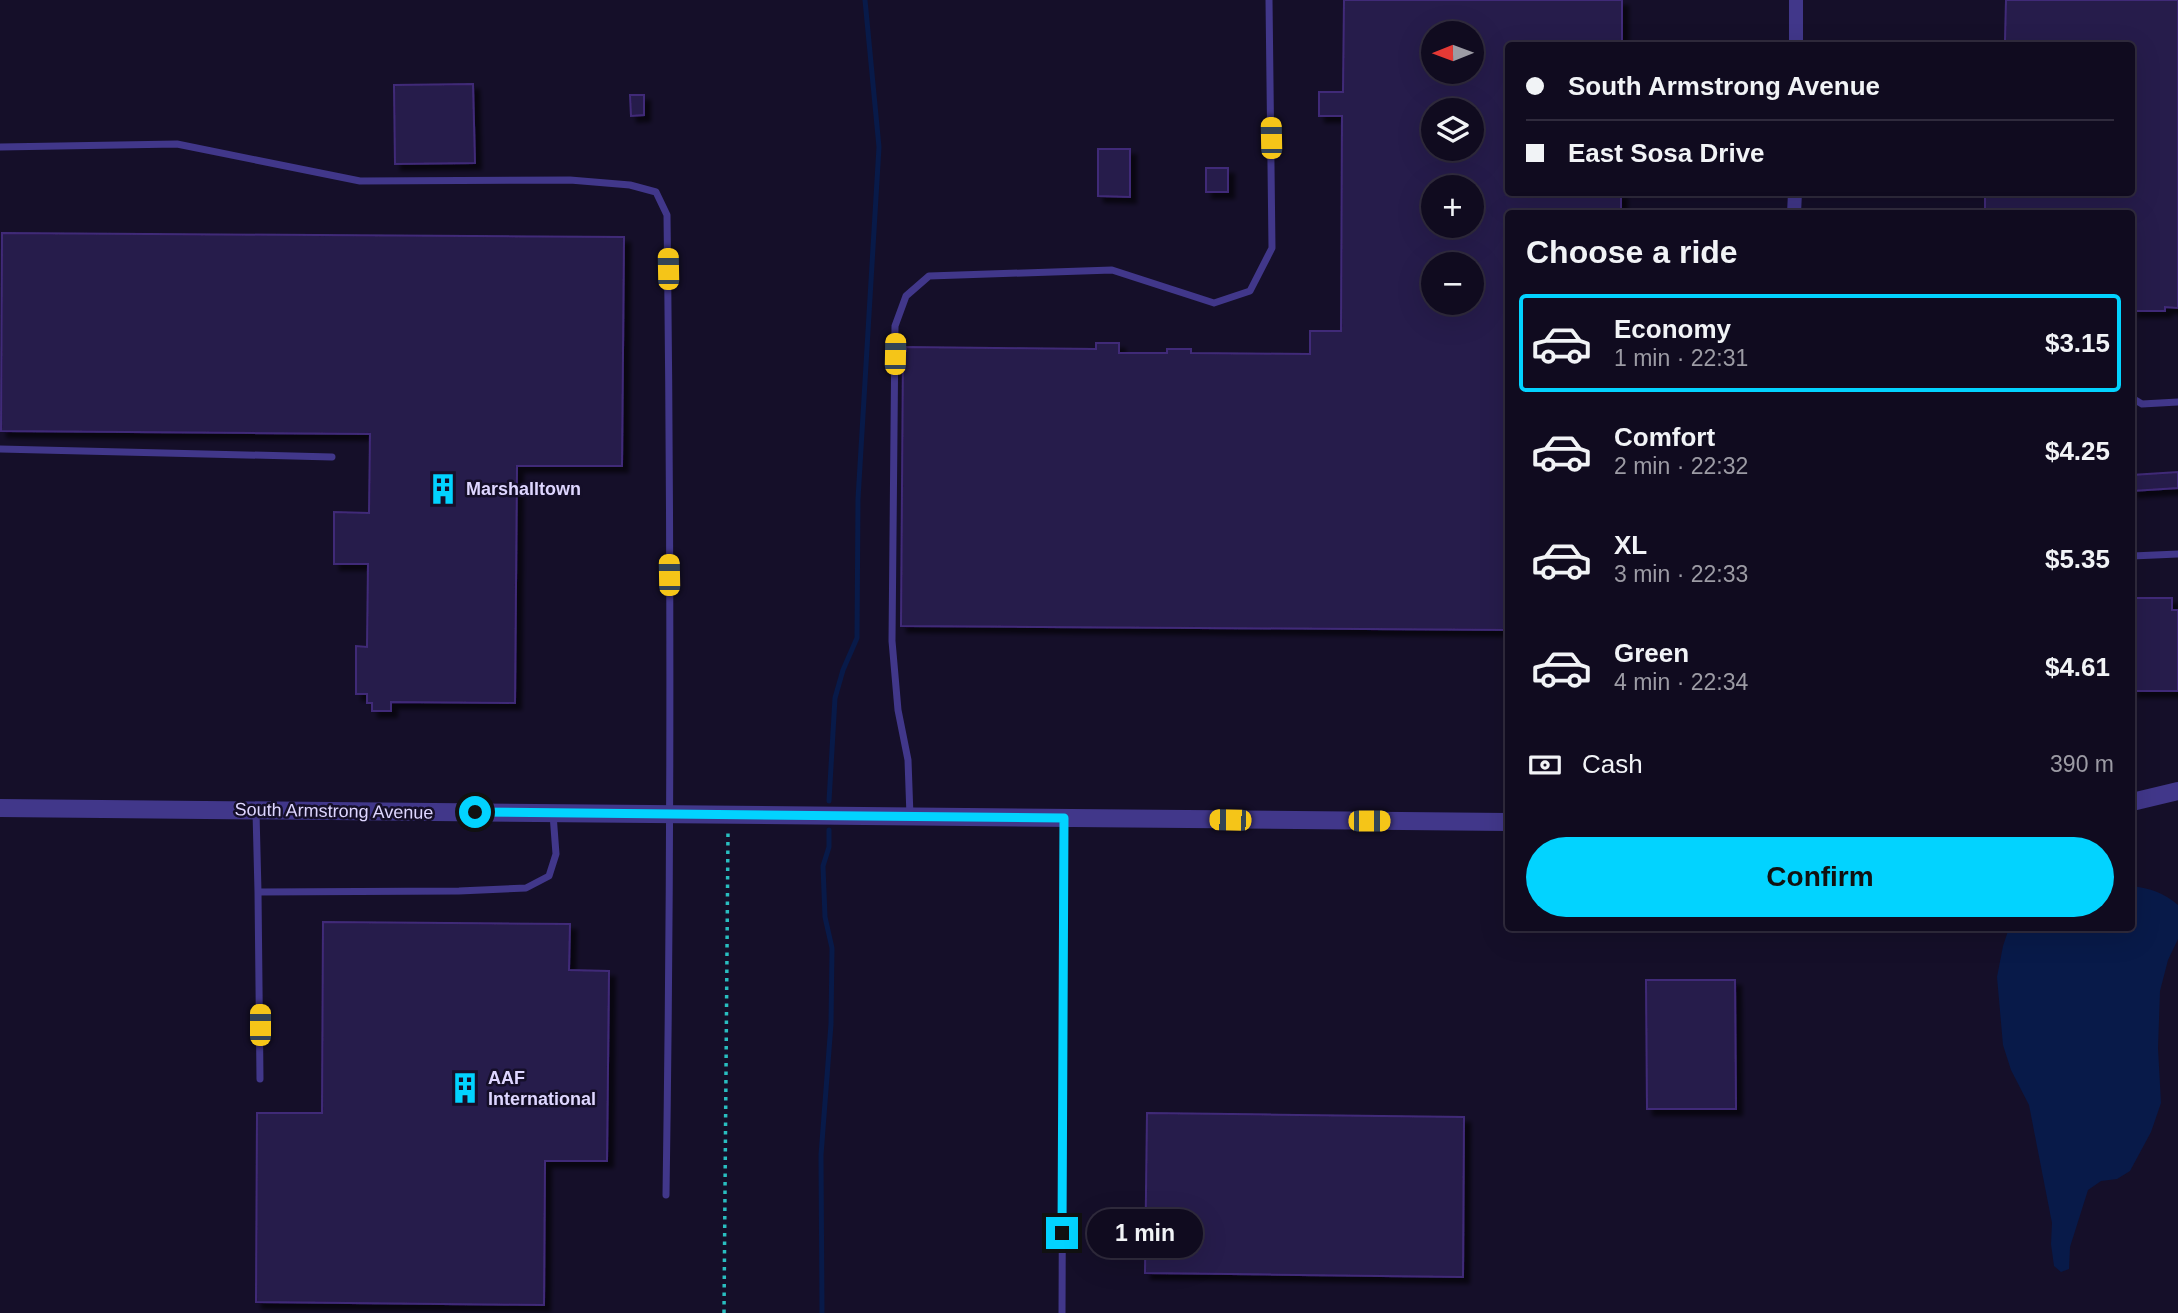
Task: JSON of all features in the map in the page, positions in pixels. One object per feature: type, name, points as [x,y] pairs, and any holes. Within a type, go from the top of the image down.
[{"type":"street","points":[[1796,0],[1796,42]]},
{"type":"street","points":[[2135,801],[2178,791]]},
{"type":"street","name":"South Armstrong Avenue","points":[[0,808],[1505,822]]},
{"type":"lane","points":[[910,817],[908,760],[898,710],[892,640],[895,326],[905,296],[929,276],[1112,270],[1213,303],[1250,291],[1272,248],[1269,0]]},
{"type":"lane","points":[[0,147],[177,144],[360,181],[570,180],[630,185],[656,192],[667,215],[670,814],[666,1195]]},
{"type":"lane","points":[[2135,400],[2142,404],[2178,402]]},
{"type":"lane","points":[[0,449],[332,457]]},
{"type":"lane","points":[[2135,555],[2178,554]]},
{"type":"lane","points":[[256,811],[260,1079]]},
{"type":"lane","points":[[258,892],[526,888],[549,876],[556,854],[553,813]]},
{"type":"lane","points":[[1062,1313],[1064,818]]},
{"type":"path","points":[[724,1313],[729,815]]},
{"type":"water","points":[[2135,886],[2157,892],[2178,905],[2178,939],[2168,960],[2160,991],[2158,1048],[2161,1103],[2151,1132],[2130,1171],[2117,1179],[2101,1181],[2088,1190],[2070,1247],[2069,1269],[2061,1272],[2054,1266],[2052,1223],[2029,1105],[2011,1070],[2003,1045],[1997,977],[2008,931],[2135,931]]},
{"type":"building","points":[[1344,0],[1622,0],[1622,42],[1505,42],[1505,196],[1621,196],[1621,210],[1505,210],[1505,630],[901,626],[903,351],[906,351],[906,347],[1096,349],[1096,343],[1119,343],[1119,353],[1167,353],[1167,349],[1191,349],[1191,353],[1310,354],[1310,331],[1341,331],[1342,116],[1319,116],[1319,92],[1343,92]]},
{"type":"building","points":[[2006,0],[2178,0],[2178,308],[2135,311],[2135,210],[1985,210],[1985,196],[2135,196],[2135,42],[2005,41]]},
{"type":"building","points":[[473,84],[475,163],[395,164],[394,85]]},
{"type":"building","points":[[630,95],[644,95],[644,115],[631,116]]},
{"type":"building","points":[[1098,149],[1130,149],[1130,197],[1098,196]]},
{"type":"building","points":[[1206,168],[1228,168],[1228,192],[1206,192]]},
{"type":"building","name":"Marshalltown","points":[[2,233],[624,237],[622,466],[517,466],[515,703],[391,702],[391,711],[372,711],[372,703],[367,703],[367,694],[356,694],[356,646],[367,647],[368,564],[334,564],[334,512],[369,513],[370,434],[1,431]]},
{"type":"building","points":[[2178,472],[2178,488],[2135,491],[2135,475]]},
{"type":"building","points":[[2135,598],[2172,598],[2172,610],[2178,610],[2178,691],[2135,691]]},
{"type":"building","name":"AAF International","points":[[323,922],[570,924],[569,970],[609,971],[607,1161],[545,1161],[544,1305],[256,1302],[257,1113],[322,1113]]},
{"type":"building","points":[[1646,980],[1735,980],[1736,1109],[1647,1109]]},
{"type":"building","points":[[1147,1113],[1464,1117],[1463,1277],[1145,1273]]},
{"type":"waterway","points":[[829,801],[835,698],[843,670],[857,638],[858,499],[879,147],[865,0]]},
{"type":"waterway","points":[[822,1313],[821,1155],[831,1024],[832,948],[825,917],[823,866],[829,847],[829,830]]},
{"type":"place","name":"Marshalltown","points":[[443,489]]},
{"type":"place","name":"AAF International","points":[[465,1088]]},
{"type":"route","points":[[475,812],[1064,818],[1062,1233]]}]
